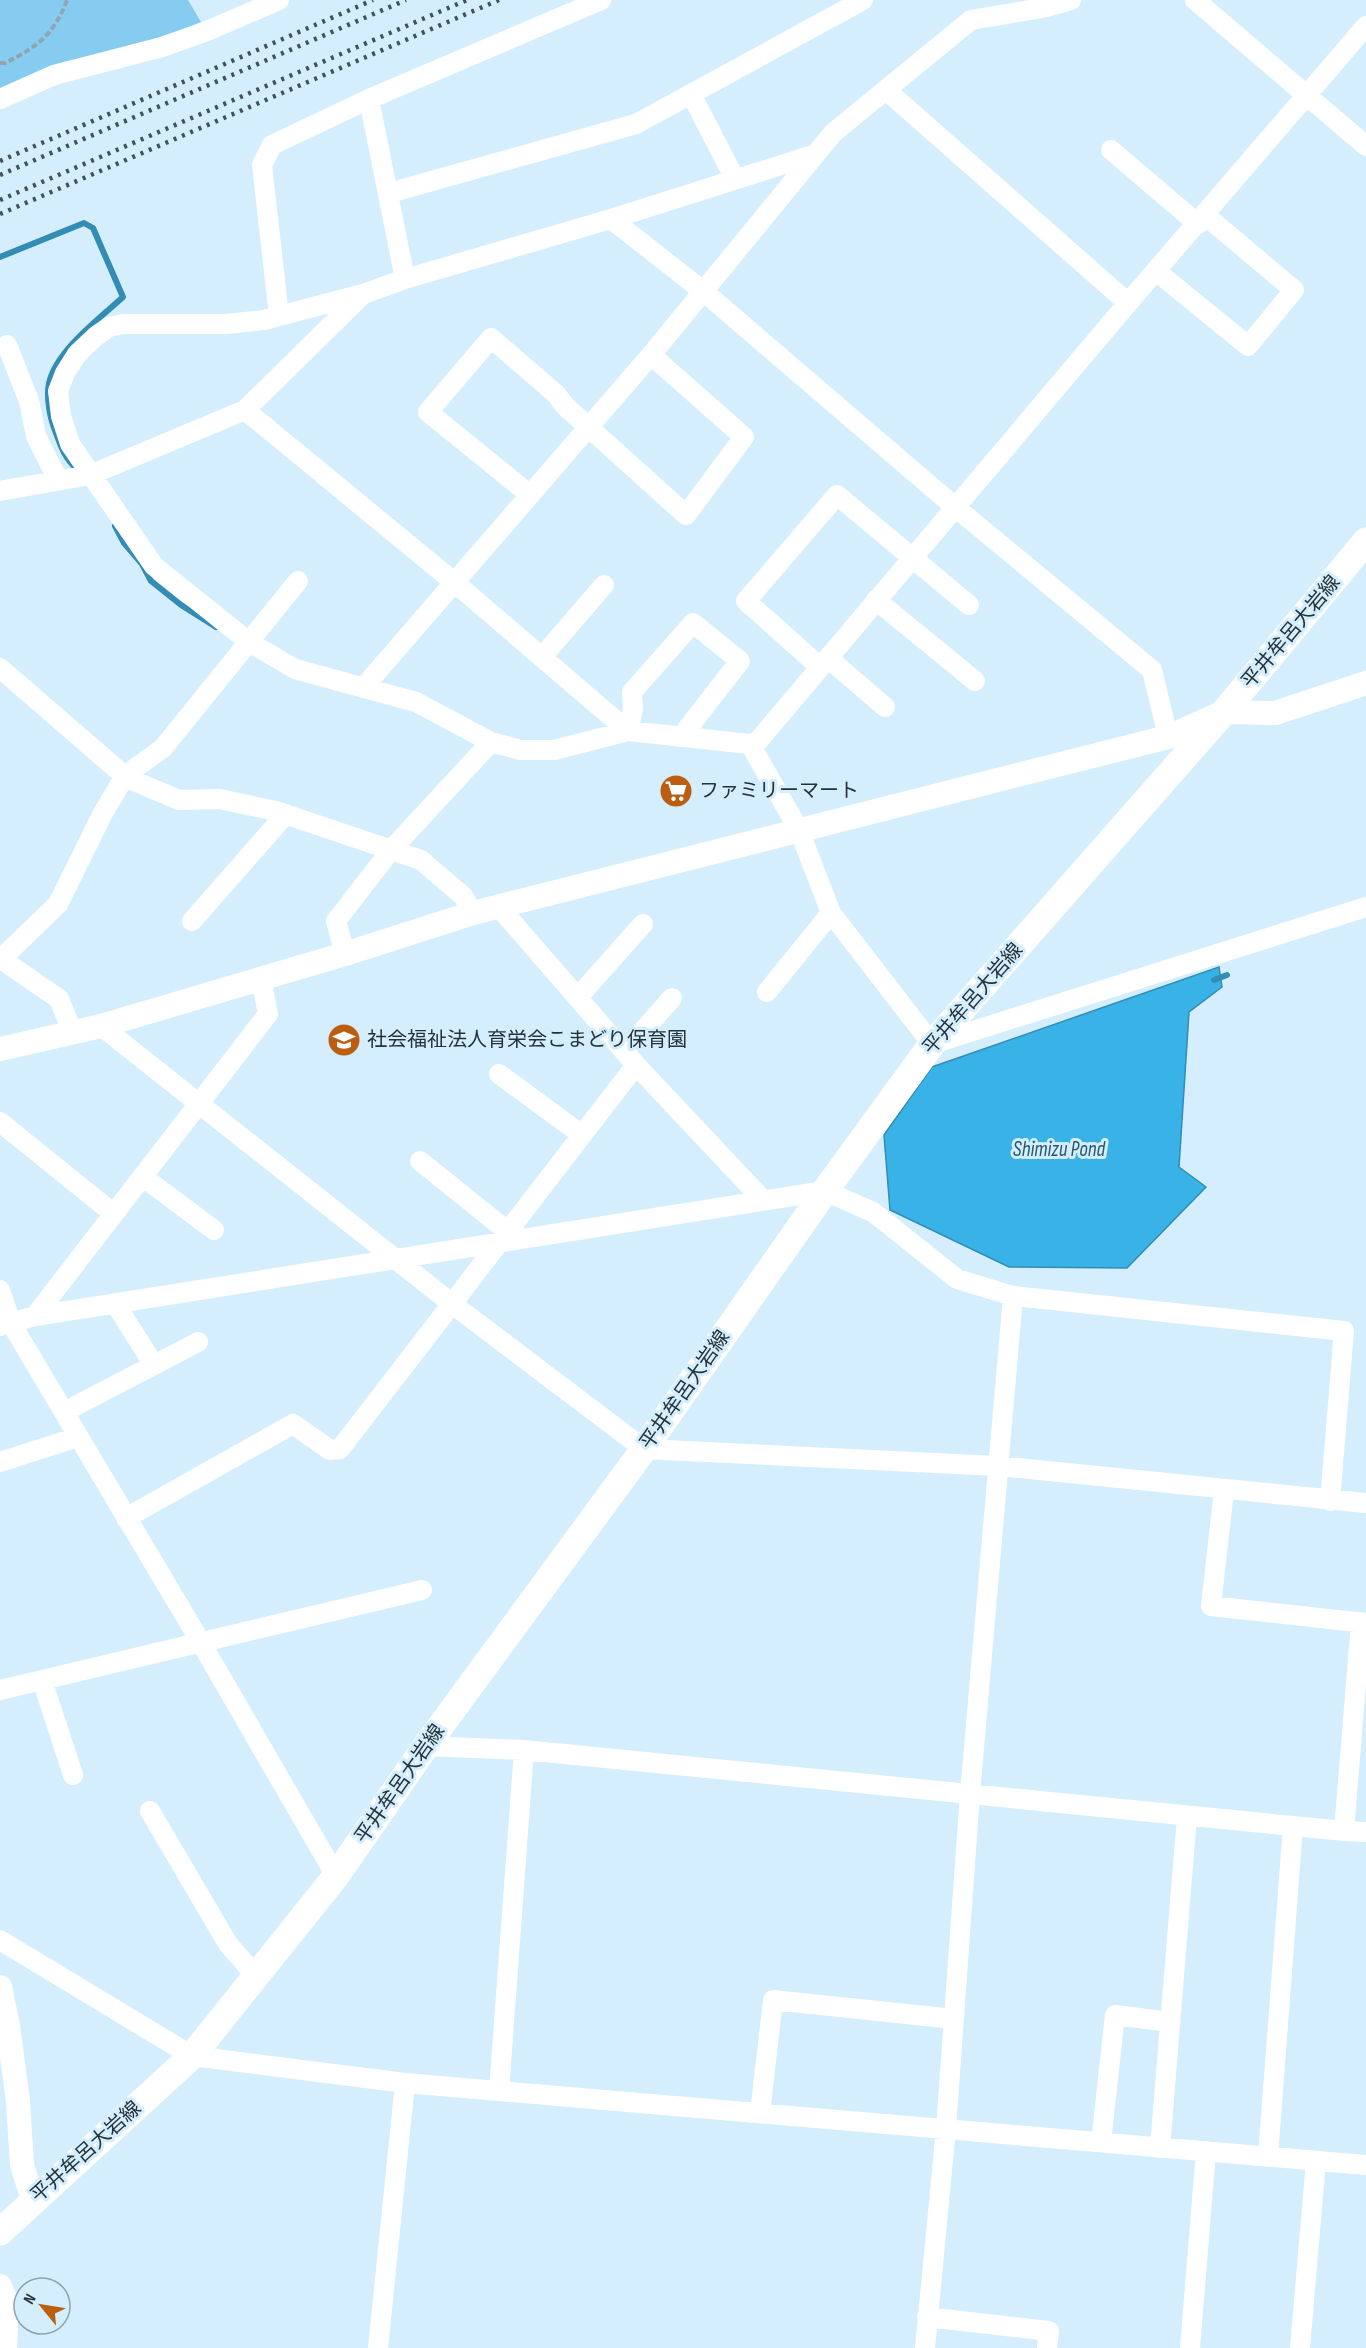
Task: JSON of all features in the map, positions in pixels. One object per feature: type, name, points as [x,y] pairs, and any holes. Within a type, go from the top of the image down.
[{"type":"main road","name":"平井牟呂大岩線","points":[[0,2232],[192,2056],[336,1876],[426,1746],[644,1449],[825,1191],[932,1044],[1224,712],[1366,541]]},
{"type":"street","points":[[0,99],[54,75],[162,47],[246,6],[279,0]]},
{"type":"street","points":[[279,316],[262,165],[272,145],[369,99],[601,0]]},
{"type":"street","points":[[389,193],[636,124],[863,0]]},
{"type":"street","points":[[363,688],[651,355],[833,133],[971,20],[1039,4],[1071,0]]},
{"type":"street","points":[[1195,0],[1366,146]]},
{"type":"street","points":[[7,345],[29,401],[36,436],[76,477],[154,566],[249,642],[295,669],[416,702],[491,742],[520,750],[554,750],[628,731],[750,744],[758,741],[1128,303],[1202,220],[1366,26]]},
{"type":"street","points":[[886,90],[1128,303]]},
{"type":"street","points":[[692,94],[735,180]]},
{"type":"street","points":[[369,99],[405,279]]},
{"type":"street","points":[[1111,150],[1294,290],[1248,346],[1156,271]]},
{"type":"street","points":[[76,477],[70,444],[61,416],[58,391],[65,373],[77,354],[109,327],[123,324],[226,324],[264,320],[363,294],[405,279],[612,219],[816,154]]},
{"type":"street","points":[[612,219],[703,291],[955,507],[1152,670],[1168,737]]},
{"type":"street","points":[[0,491],[76,477],[245,410],[363,294]]},
{"type":"street","points":[[529,494],[428,412],[491,338],[556,394],[587,427],[686,515],[744,437],[651,355]]},
{"type":"street","points":[[245,410],[454,582],[628,731]]},
{"type":"street","points":[[885,707],[746,601],[837,495],[969,605]]},
{"type":"street","points":[[72,1031],[59,999],[0,959],[58,904],[103,813],[119,786],[134,769],[163,748],[298,580]]},
{"type":"street","points":[[542,657],[604,585]]},
{"type":"street","points":[[876,600],[975,681]]},
{"type":"street","points":[[628,731],[633,709],[632,692],[693,622],[740,661],[681,737]]},
{"type":"street","points":[[0,668],[127,778],[179,800],[219,799],[286,814],[421,860],[463,896],[474,913]]},
{"type":"street","points":[[0,1049],[101,1026],[345,954],[474,913],[1168,737],[1224,712],[1275,713],[1366,683]]},
{"type":"street","points":[[345,954],[336,921],[391,850],[491,742]]},
{"type":"street","points":[[750,744],[799,830],[831,913],[932,1044],[1366,907]]},
{"type":"street","points":[[192,921],[286,814]]},
{"type":"street","points":[[499,907],[631,1058],[763,1200]]},
{"type":"street","points":[[767,992],[831,913]]},
{"type":"street","points":[[578,997],[643,924]]},
{"type":"street","points":[[35,1316],[268,1014],[261,979]]},
{"type":"street","points":[[126,1518],[293,1424],[330,1450],[340,1449],[582,1135],[672,998]]},
{"type":"street","points":[[101,1026],[451,1303],[644,1449],[998,1467],[1366,1503]]},
{"type":"street","points":[[499,1074],[582,1135]]},
{"type":"street","points":[[0,1122],[114,1214]]},
{"type":"street","points":[[420,1161],[503,1237]]},
{"type":"street","points":[[143,1177],[214,1230]]},
{"type":"street","points":[[6,1325],[35,1316],[117,1305],[396,1259],[503,1237],[825,1191],[873,1212],[957,1279],[1012,1296],[1344,1331],[1330,1501]]},
{"type":"street","points":[[0,1290],[6,1325],[64,1412],[336,1876]]},
{"type":"street","points":[[926,2348],[927,2317],[946,2129],[970,1794],[1012,1296]]},
{"type":"street","points":[[117,1305],[154,1365]]},
{"type":"street","points":[[64,1412],[198,1342]]},
{"type":"street","points":[[0,1462],[78,1437]]},
{"type":"street","points":[[1224,1490],[1211,1606],[1364,1622],[1344,1831]]},
{"type":"street","points":[[0,1690],[422,1590]]},
{"type":"street","points":[[42,1680],[73,1775]]},
{"type":"street","points":[[426,1746],[524,1750],[1366,1832]]},
{"type":"street","points":[[499,2091],[524,1750]]},
{"type":"street","points":[[150,1811],[228,1944],[256,1976]]},
{"type":"street","points":[[1160,2148],[1187,1816]]},
{"type":"street","points":[[1268,2156],[1293,1826]]},
{"type":"street","points":[[0,1940],[192,2056],[405,2083],[1366,2165]]},
{"type":"street","points":[[0,1988],[8,2026],[18,2101],[22,2164],[33,2200]]},
{"type":"street","points":[[760,2113],[773,2000],[954,2019]]},
{"type":"street","points":[[1101,2142],[1115,2015],[1170,2022]]},
{"type":"street","points":[[378,2348],[405,2083]]},
{"type":"street","points":[[1190,2348],[1206,2151]]},
{"type":"street","points":[[1300,2348],[1316,2161]]},
{"type":"street","points":[[0,2286],[7,2303],[5,2348]]},
{"type":"street","points":[[927,2317],[1049,2331],[1047,2348]]},
{"type":"path","points":[[0,63],[5,63],[32,49],[48,35],[61,16],[67,0]]},
{"type":"shaded area","points":[[0,0],[188,0],[201,22],[181,31],[129,47],[63,62],[0,91]]},
{"type":"water","name":"Shimizu Pond","points":[[1219,967],[1222,987],[1189,1012],[1179,1167],[1206,1187],[1127,1268],[1009,1267],[890,1210],[884,1135],[932,1067]]},
{"type":"waterway","points":[[0,257],[84,223],[93,228],[123,297],[70,347],[53,371],[49,383],[50,415],[64,452],[76,468]]},
{"type":"waterway","points":[[115,526],[151,581],[181,605],[216,627]]},
{"type":"waterway","points":[[1214,980],[1227,975]]},
{"type":"railway","points":[[0,161],[373,0]]},
{"type":"railway","points":[[0,175],[406,0]]},
{"type":"railway","points":[[0,200],[467,0]]},
{"type":"railway","points":[[0,214],[499,0]]},
{"type":"place","name":"ファミリーマート","points":[[676,791]]},
{"type":"place","name":"社会福祉法人育栄会こまどり保育園","points":[[344,1040]]}]
